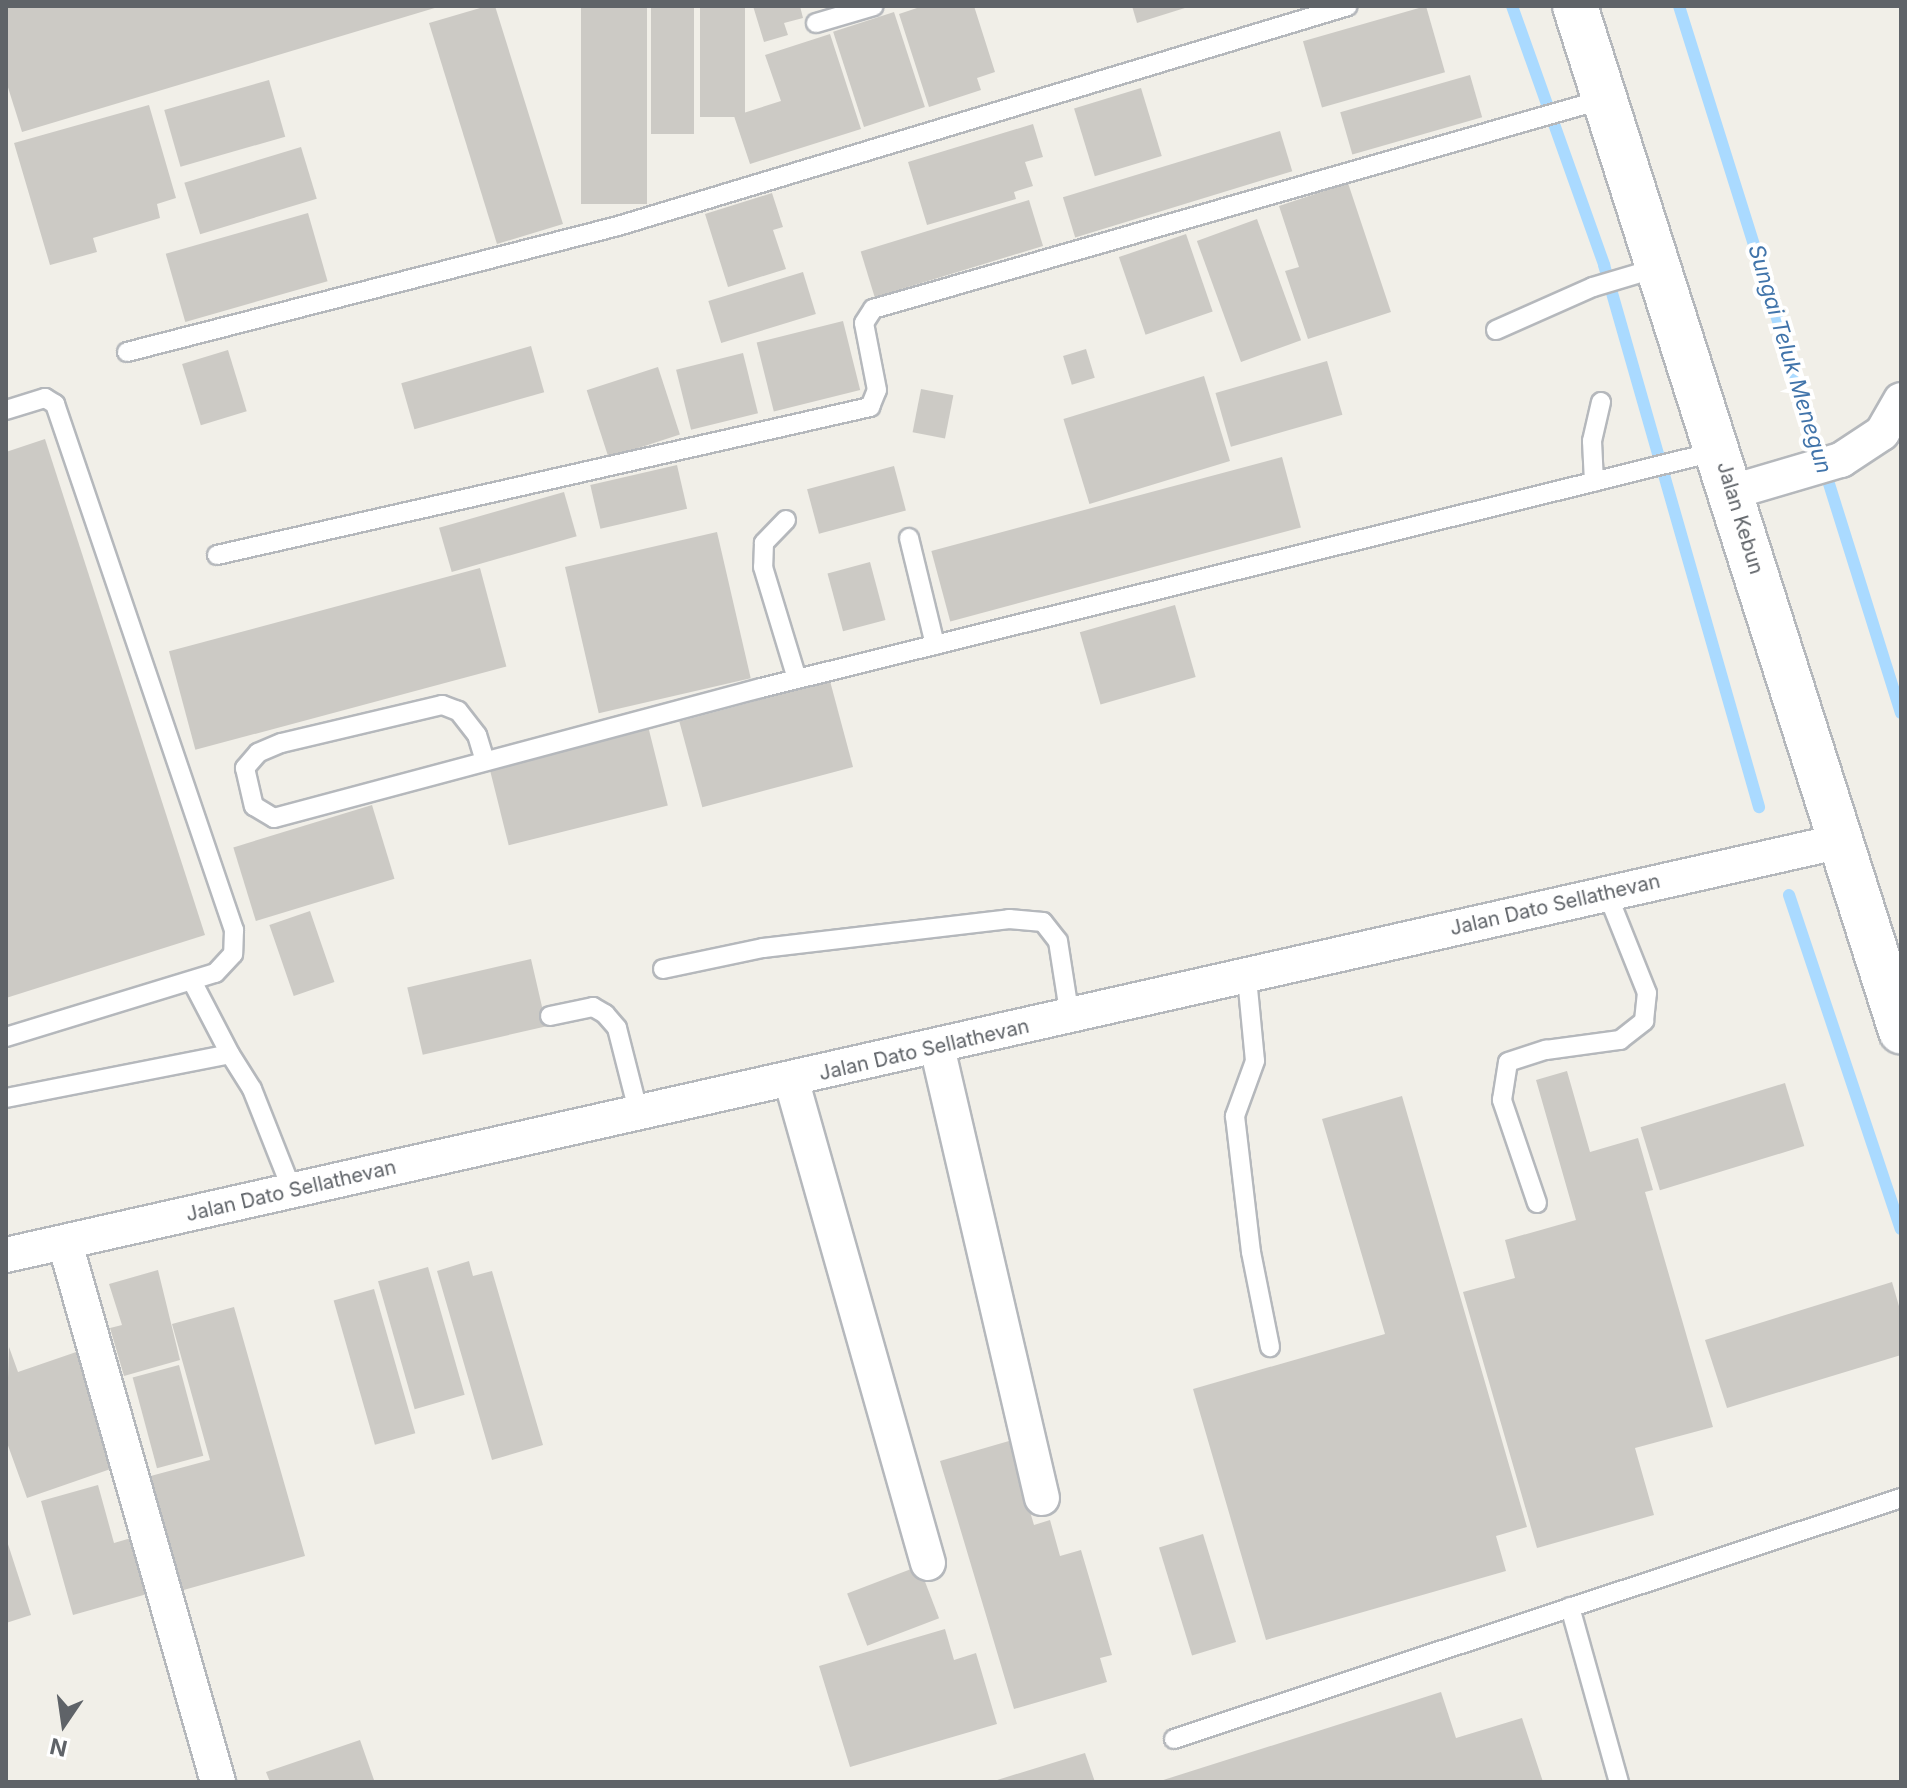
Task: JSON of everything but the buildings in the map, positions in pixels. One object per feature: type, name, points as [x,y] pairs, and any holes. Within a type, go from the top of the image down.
[{"type":"main road","name":"Jalan Kebun","points":[[1575,6],[1604,99],[1637,274],[1718,451],[1901,1031]]},
{"type":"street","points":[[1732,492],[1826,465],[1882,433],[1901,400]]},
{"type":"street","name":"Jalan Dato Sellathevan","points":[[6,1255],[639,1114],[795,1092],[944,1077],[1070,1018],[1841,841]]},
{"type":"street","points":[[944,1077],[1042,1498]]},
{"type":"street","points":[[795,1092],[928,1563]]},
{"type":"street","points":[[65,1243],[218,1782]]},
{"type":"lane","points":[[816,23],[874,6]]},
{"type":"lane","points":[[127,352],[618,226],[1348,6]]},
{"type":"lane","points":[[217,555],[870,407],[877,390],[864,323],[873,309],[1604,99]]},
{"type":"lane","points":[[1496,330],[1593,287],[1637,274]]},
{"type":"lane","points":[[6,410],[45,398],[55,404],[234,930],[233,954],[215,973],[193,983],[6,1037]]},
{"type":"lane","points":[[1594,482],[1592,441],[1601,402]]},
{"type":"lane","points":[[485,761],[477,735],[458,711],[442,705],[281,743],[258,753],[245,768],[254,806],[274,818],[797,679],[1718,451]]},
{"type":"lane","points":[[786,520],[764,543],[763,567],[797,679]]},
{"type":"lane","points":[[909,538],[935,645]]},
{"type":"lane","points":[[1537,1203],[1502,1100],[1508,1062],[1546,1050],[1620,1040],[1644,1021],[1647,993],[1607,893]]},
{"type":"lane","points":[[663,969],[763,948],[1009,919],[1043,922],[1058,941],[1070,1018]]},
{"type":"lane","points":[[1247,978],[1255,1061],[1235,1116],[1251,1252],[1270,1347]]},
{"type":"lane","points":[[193,983],[252,1089],[292,1190]]},
{"type":"lane","points":[[550,1016],[593,1007],[605,1014],[617,1028],[639,1114]]},
{"type":"lane","points":[[6,1098],[230,1054]]},
{"type":"lane","points":[[1174,1739],[1901,1498]]},
{"type":"lane","points":[[1570,1607],[1619,1782]]},
{"type":"waterway","points":[[1512,6],[1604,265],[1759,807]]},
{"type":"waterway","name":"Sungai Teluk Menegun","points":[[1679,6],[1901,713]]},
{"type":"waterway","points":[[1789,895],[1901,1229]]}]
